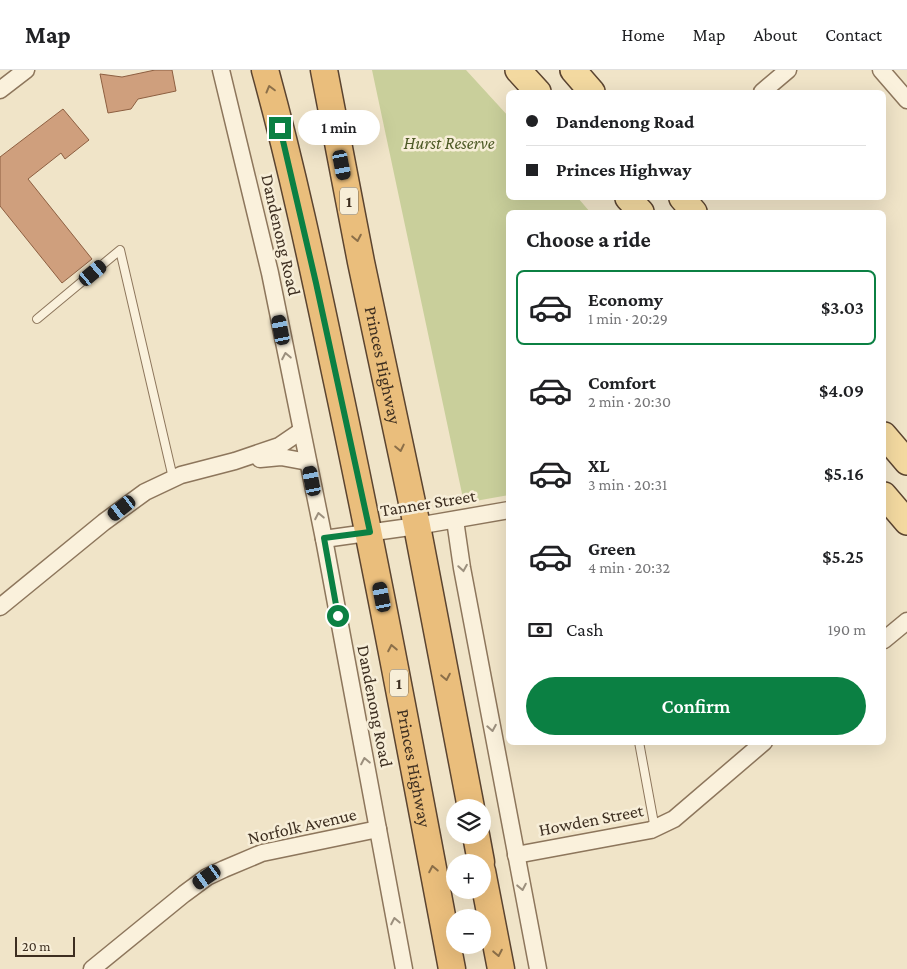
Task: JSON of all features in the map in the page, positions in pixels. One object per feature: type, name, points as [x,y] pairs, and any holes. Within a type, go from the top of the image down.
[{"type":"highway","name":"Princes Highway","points":[[264,70],[280,128],[316,283],[370,532],[452,969]]},
{"type":"highway","name":"Princes Highway","points":[[324,70],[361,262],[417,526],[468,799]]},
{"type":"highway","points":[[487,899],[501,969]]},
{"type":"main road","points":[[518,70],[536,90]]},
{"type":"main road","points":[[573,70],[590,90]]},
{"type":"main road","points":[[684,200],[692,210]]},
{"type":"main road","points":[[886,437],[907,462]]},
{"type":"main road","points":[[886,497],[907,522]]},
{"type":"street","points":[[0,90],[26,70]]},
{"type":"street","name":"Dandenong Road","points":[[221,70],[270,273],[324,538],[404,969]]},
{"type":"street","points":[[764,90],[788,70]]},
{"type":"street","points":[[882,70],[907,100]]},
{"type":"street","points":[[0,607],[122,508],[145,492],[173,478],[235,461],[279,446],[301,431]]},
{"type":"street","points":[[235,461],[281,457],[308,462]]},
{"type":"street","name":"Tanner Street","points":[[324,538],[417,526],[506,511]]},
{"type":"street","points":[[456,520],[462,568],[538,969]]},
{"type":"street","points":[[886,638],[907,620]]},
{"type":"street","name":"Howden Street","points":[[516,856],[655,829],[674,820],[761,745]]},
{"type":"street","name":"Norfolk Avenue","points":[[92,969],[207,877],[262,853],[378,829]]},
{"type":"lane","points":[[37,319],[120,250],[173,478]]},
{"type":"lane","points":[[640,745],[655,829]]},
{"type":"green space","name":"Hurst Reserve","points":[[372,70],[466,70],[506,114],[506,200],[580,200],[588,210],[506,210],[506,496],[464,503]]},
{"type":"building","points":[[155,70],[172,70],[176,91],[138,99],[131,109],[108,113],[100,74],[122,77]]},
{"type":"building","points":[[63,109],[89,140],[65,159],[61,153],[28,179],[92,259],[62,283],[0,206],[0,157]]},
{"type":"route","points":[[280,128],[370,532],[324,538],[338,616]]}]
